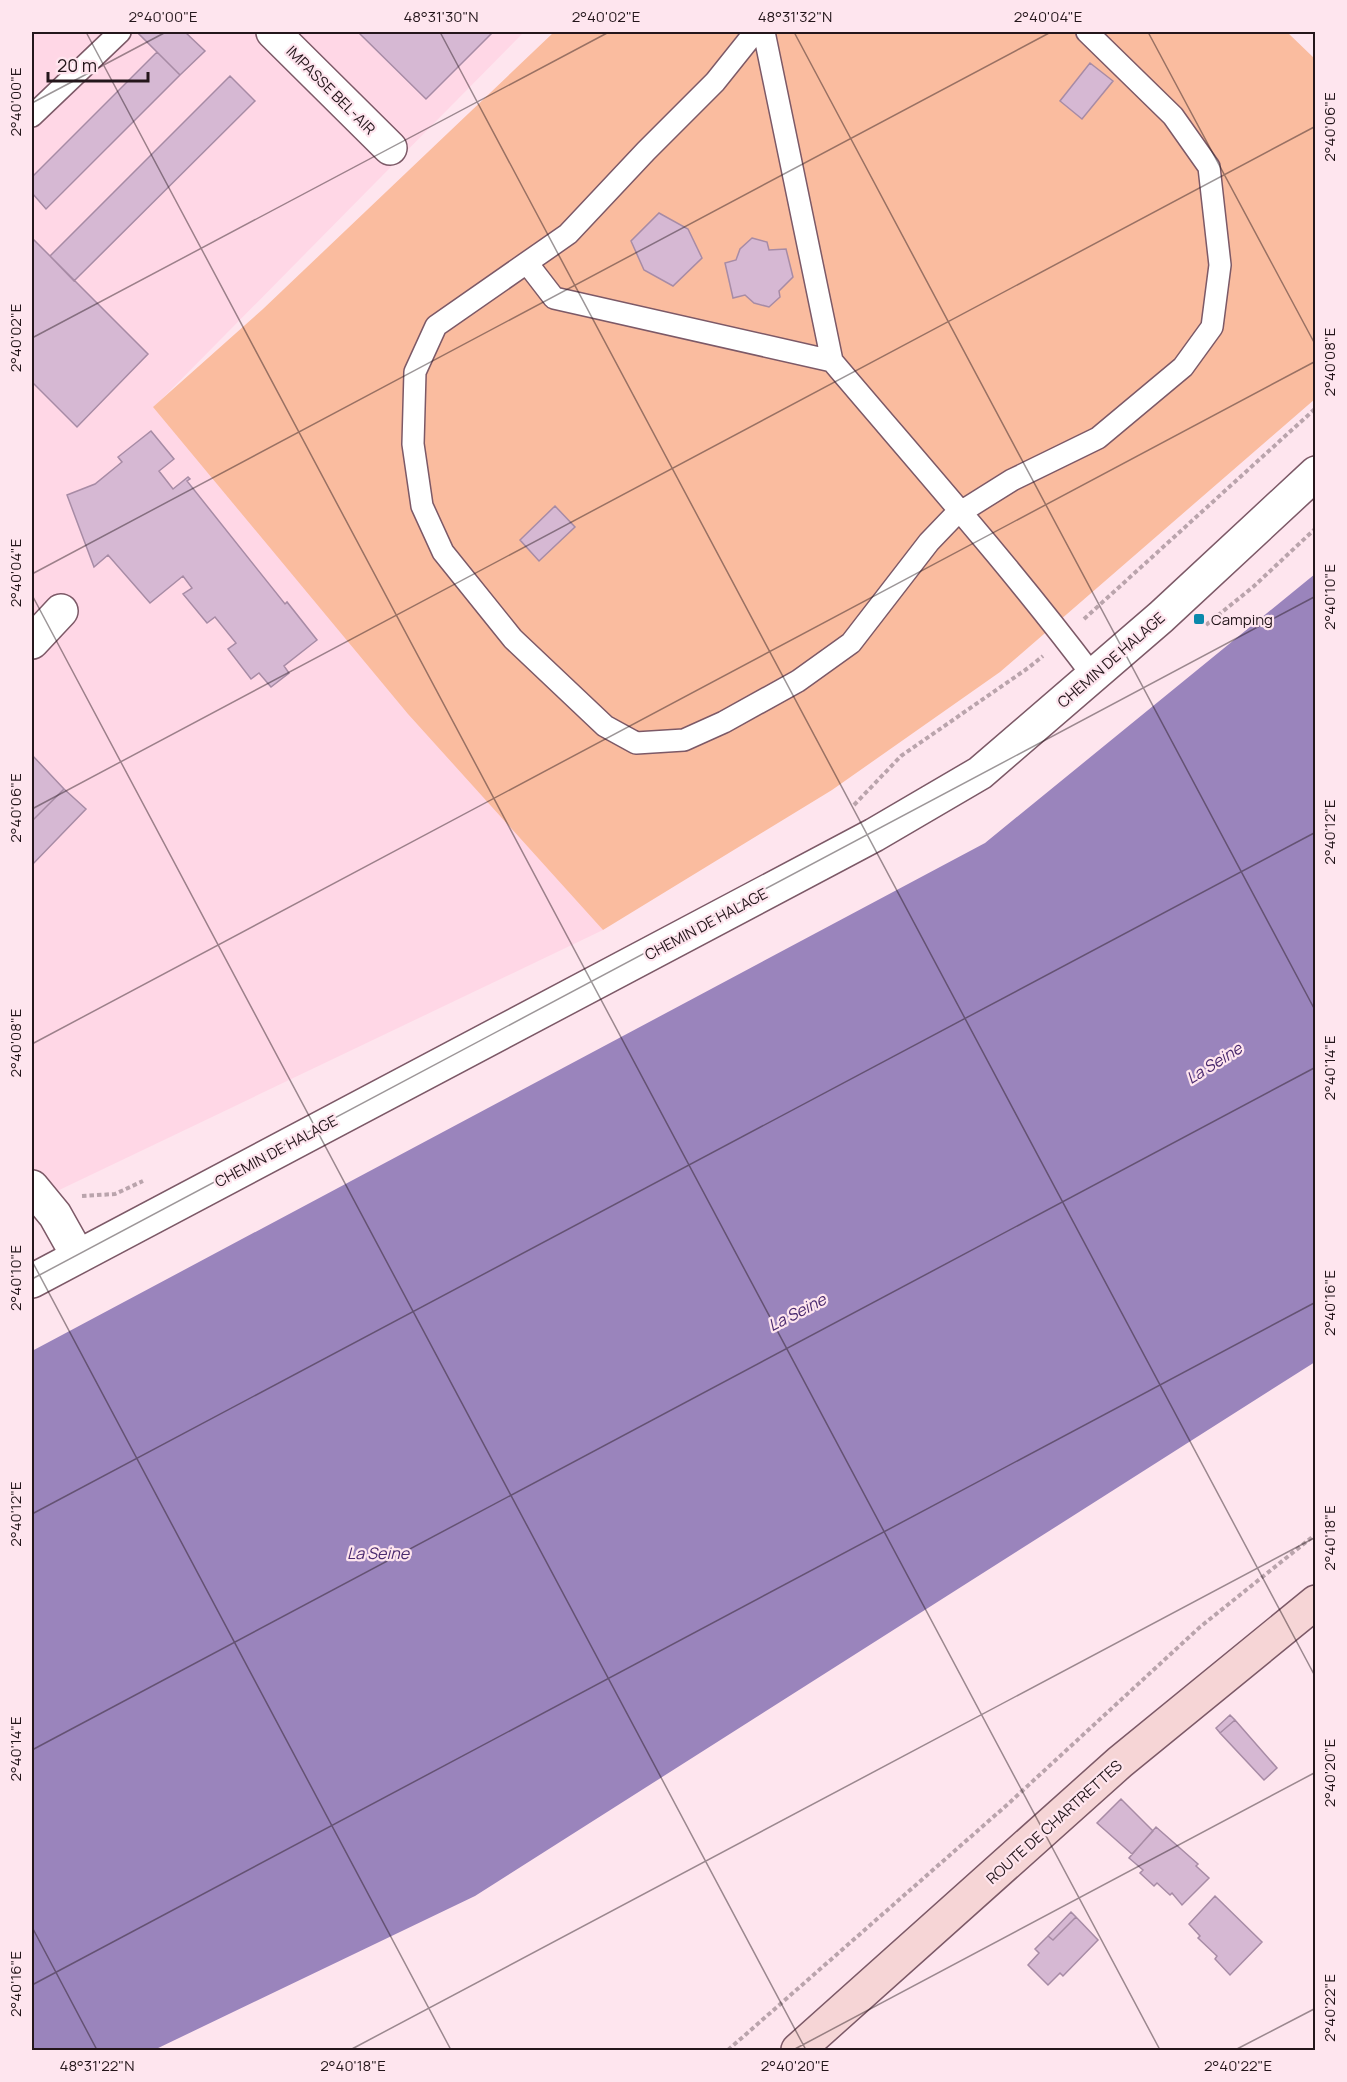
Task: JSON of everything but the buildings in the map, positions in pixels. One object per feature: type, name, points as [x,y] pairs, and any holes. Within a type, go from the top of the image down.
[{"type":"main road","name":"ROUTE DE CHARTRETTES","points":[[798,2050],[1120,1762],[1316,1602]]},
{"type":"street","name":"IMPASSE BEL-AIR","points":[[273,32],[390,148]]},
{"type":"street","name":"CHEMIN DE HALAGE","points":[[32,1281],[874,835],[980,773],[1169,609],[1316,472]]},
{"type":"street","points":[[32,642],[62,611]]},
{"type":"street","points":[[32,1187],[55,1215],[78,1256]]},
{"type":"lane","points":[[32,116],[120,32]]},
{"type":"lane","points":[[755,32],[715,82],[568,234],[436,326],[415,372],[413,444],[422,506],[443,552],[513,639],[605,726],[636,743],[684,740],[724,722],[798,681],[851,643],[929,542],[953,517],[1012,480],[1098,438],[1183,367],[1212,327],[1220,265],[1209,167],[1173,116],[1087,32]]},
{"type":"lane","points":[[764,32],[832,361],[962,512],[1093,676]]},
{"type":"lane","points":[[527,262],[554,298],[832,361]]},
{"type":"path","points":[[852,807],[901,756],[1028,668],[1316,408]]},
{"type":"path","points":[[728,2050],[1008,1804],[1200,1627],[1316,1534]]},
{"type":"shaded area","points":[[32,32],[524,32],[154,407],[603,930],[32,1203]]},
{"type":"shaded area","points":[[554,32],[1287,32],[1315,59],[1315,399],[1000,672],[832,790],[603,930],[408,714],[153,407],[263,309]]},
{"type":"water","name":"La Seine","points":[[1315,574],[1315,1362],[475,1896],[154,2050],[32,2050],[32,1351],[985,843]]},
{"type":"place","name":"Camping","points":[[1199,619]]}]
